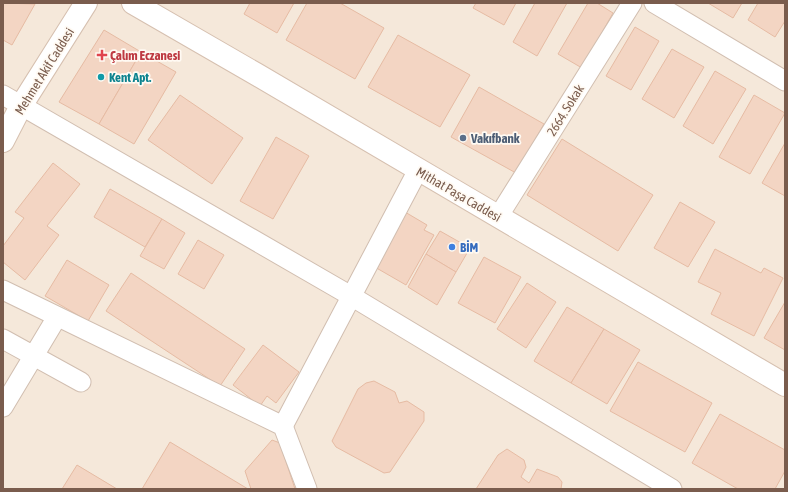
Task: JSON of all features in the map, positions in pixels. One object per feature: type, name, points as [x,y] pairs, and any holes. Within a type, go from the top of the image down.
[{"type":"street","name":"Mehmet Akif Caddesi","points":[[3,141],[21,106],[86,3]]},
{"type":"street","name":"Mithat Paşa Caddesi","points":[[133,3],[785,385]]},
{"type":"street","name":"2664. Sokak","points":[[498,217],[632,3]]},
{"type":"street","points":[[654,3],[785,81]]},
{"type":"street","points":[[3,95],[351,296],[646,482],[672,489]]},
{"type":"street","points":[[283,426],[418,170]]},
{"type":"street","points":[[3,290],[283,426],[307,489]]},
{"type":"street","points":[[3,407],[57,317]]},
{"type":"street","points":[[3,339],[33,357],[81,382]]},
{"type":"shaded area","points":[[3,3],[785,3],[785,489],[3,489]]},
{"type":"building","points":[[3,3],[35,4],[12,45],[3,40]]},
{"type":"building","points":[[250,3],[294,3],[277,33],[244,14]]},
{"type":"building","points":[[307,3],[340,3],[384,28],[355,79],[286,40]]},
{"type":"building","points":[[476,3],[516,3],[504,25],[473,8]]},
{"type":"building","points":[[535,3],[567,3],[537,56],[513,42]]},
{"type":"building","points":[[588,3],[597,3],[613,13],[582,68],[558,54]]},
{"type":"building","points":[[708,3],[742,3],[733,18]]},
{"type":"building","points":[[758,3],[785,3],[785,21],[775,37],[748,20]]},
{"type":"building","points":[[635,27],[659,41],[631,90],[606,76]]},
{"type":"building","name":"Kent Apt.","points":[[104,30],[141,52],[99,124],[59,102]]},
{"type":"building","points":[[398,35],[470,75],[440,127],[368,87]]},
{"type":"building","points":[[672,49],[704,67],[674,118],[642,99]]},
{"type":"building","points":[[141,52],[176,72],[134,144],[99,124]]},
{"type":"building","points":[[715,71],[746,89],[713,144],[683,126]]},
{"type":"building","points":[[479,87],[544,124],[516,173],[451,137]]},
{"type":"building","points":[[180,95],[243,138],[212,184],[148,140]]},
{"type":"building","points":[[754,95],[785,113],[750,174],[719,157]]},
{"type":"building","points":[[276,137],[309,156],[273,219],[240,201]]},
{"type":"building","points":[[562,139],[653,195],[618,251],[527,195]]},
{"type":"building","points":[[785,143],[785,196],[762,183]]},
{"type":"building","points":[[53,163],[80,184],[47,226],[59,235],[25,280],[3,262],[3,246],[24,218],[15,212]]},
{"type":"building","points":[[110,189],[162,219],[145,247],[94,217]]},
{"type":"building","points":[[680,202],[715,222],[688,267],[654,248]]},
{"type":"building","points":[[405,212],[427,225],[424,230],[434,235],[406,285],[373,266]]},
{"type":"building","points":[[162,219],[185,233],[164,269],[140,256]]},
{"type":"building","points":[[440,231],[470,248],[456,272],[426,254]]},
{"type":"building","points":[[198,240],[224,255],[204,289],[178,274]]},
{"type":"building","points":[[715,249],[761,273],[764,268],[783,278],[754,336],[711,314],[721,293],[698,282]]},
{"type":"building","points":[[426,254],[456,272],[437,305],[408,287]]},
{"type":"building","points":[[484,257],[521,277],[495,323],[458,303]]},
{"type":"building","points":[[67,260],[109,285],[88,321],[45,296]]},
{"type":"building","points":[[131,273],[245,349],[220,386],[106,311]]},
{"type":"building","points":[[527,283],[556,302],[526,348],[497,329]]},
{"type":"building","points":[[785,302],[785,350],[764,338]]},
{"type":"building","points":[[567,307],[604,329],[571,383],[534,361]]},
{"type":"building","points":[[604,329],[640,350],[607,404],[571,383]]},
{"type":"building","points":[[263,345],[299,372],[276,403],[267,396],[260,406],[233,385]]},
{"type":"building","points":[[638,362],[712,403],[685,452],[610,411]]},
{"type":"building","points":[[374,381],[395,392],[399,403],[407,401],[424,412],[424,421],[390,472],[384,473],[336,447],[332,441],[358,389],[366,383]]},
{"type":"building","points":[[720,414],[785,450],[785,471],[775,489],[738,489],[692,463]]},
{"type":"building","points":[[272,440],[280,443],[295,489],[251,489],[245,471]]},
{"type":"building","points":[[170,442],[248,489],[142,489]]},
{"type":"building","points":[[507,449],[524,460],[526,467],[521,477],[529,483],[537,469],[558,477],[562,482],[561,489],[476,489],[498,455]]},
{"type":"building","points":[[77,465],[117,489],[62,489]]},
{"type":"place","name":"Çalım Eczanesi","points":[[102,55]]},
{"type":"place","name":"Kent Apt.","points":[[101,77]]},
{"type":"place","name":"Vakıfbank","points":[[463,138]]},
{"type":"place","name":"BİM","points":[[452,247]]}]
